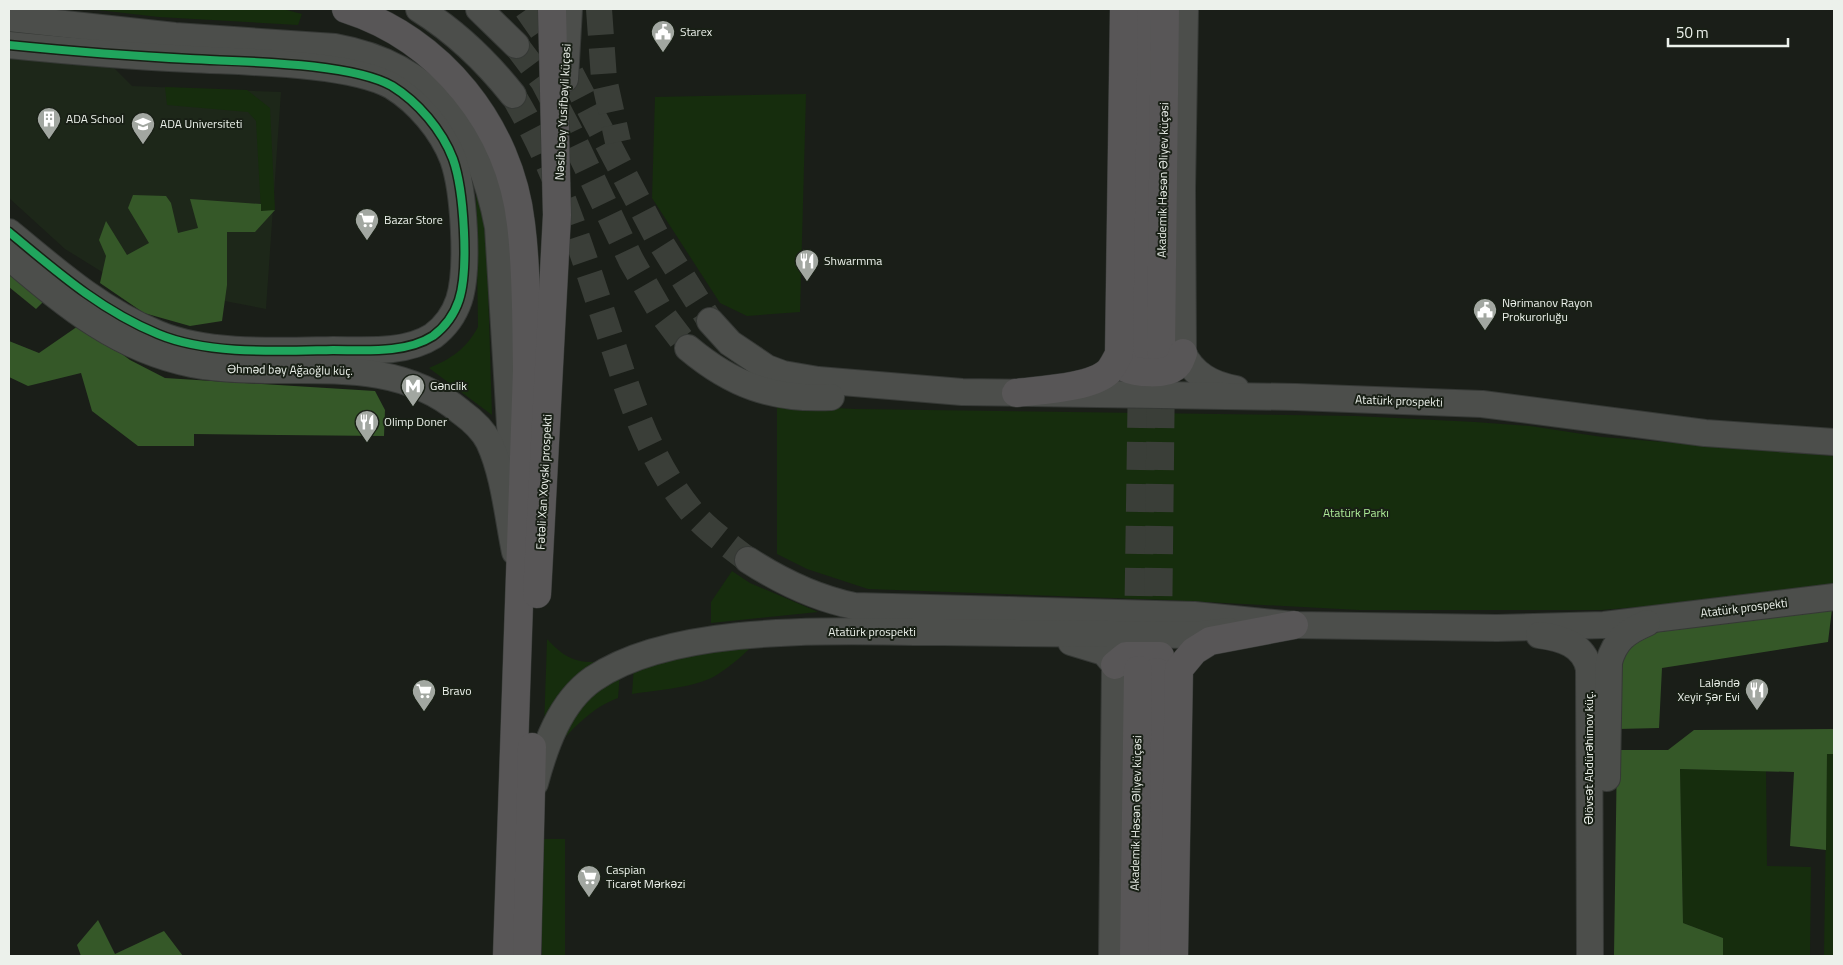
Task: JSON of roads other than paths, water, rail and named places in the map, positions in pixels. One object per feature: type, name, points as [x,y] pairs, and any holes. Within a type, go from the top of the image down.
[{"type":"main road","name":"Fətəli Xan Xoyski prospekti","points":[[346,9],[393,30],[451,74],[481,114],[497,142],[508,169],[521,223],[525,273],[527,369],[507,956]]},
{"type":"main road","points":[[419,9],[463,41],[490,65],[513,95]]},
{"type":"main road","points":[[479,9],[516,45]]},
{"type":"main road","name":"Fətəli Xan Xoyski prospekti","points":[[527,956],[536,615],[557,215],[552,9]]},
{"type":"main road","name":"Nəsib bəy Yusifbəyli küçəsi","points":[[557,215],[568,9]]},
{"type":"main road","points":[[1124,9],[1151,352]]},
{"type":"main road","name":"Akademik Həsən Əliyev küçəsi","points":[[1145,9],[1151,352]]},
{"type":"main road","name":"Akademik Həsən Əliyev küçəsi","points":[[1151,352],[1165,9]]},
{"type":"main road","points":[[1151,352],[1182,189],[1185,9]]},
{"type":"main road","points":[[9,18],[175,36],[358,51],[404,70],[437,96],[461,128],[481,164],[488,182],[498,227],[520,575]]},
{"type":"main road","name":"Əhməd bəy Ağaoğlu küç.","points":[[9,45],[334,70],[374,79],[392,86],[412,101],[443,138],[456,168],[463,221],[462,276],[459,299],[446,325],[429,338],[418,343],[383,349],[314,350],[216,347],[160,335],[112,312],[84,294],[9,232]]},
{"type":"main road","name":"Əhməd bəy Ağaoğlu küç.","points":[[9,257],[75,312],[103,330],[152,353],[218,368],[347,371],[388,375],[417,384],[447,400],[480,429],[489,444],[501,484],[520,575]]},
{"type":"main road","name":"Atatürk prospekti","points":[[710,321],[741,352],[767,368],[783,374],[818,380],[962,392]]},
{"type":"main road","name":"Atatürk prospekti","points":[[688,348],[712,367],[735,381],[775,393],[823,398],[962,392],[1296,397],[1482,404],[1715,434],[1834,442]]},
{"type":"main road","points":[[1016,393],[1086,382],[1151,352],[1189,365],[1209,381],[1228,388],[1296,397]]},
{"type":"main road","name":"Atatürk prospekti","points":[[748,560],[798,589],[854,606],[1194,615],[1294,625],[1496,628],[1604,625],[1834,597]]},
{"type":"main road","name":"Əlövsət Abdürəhimov küç.","points":[[1606,956],[1609,662],[1612,648],[1619,639],[1636,628],[1656,620]]},
{"type":"main road","points":[[1021,633],[1098,649],[1109,656],[1147,669],[1194,651],[1210,641],[1294,625]]},
{"type":"main road","name":"Atatürk prospekti","points":[[530,798],[550,738],[562,714],[577,695],[592,680],[643,655],[709,641],[779,633],[1194,635],[1294,625]]},
{"type":"main road","name":"Əlövsət Abdürəhimov küç.","points":[[1496,628],[1568,642],[1576,647],[1587,663],[1589,676],[1590,956]]},
{"type":"main road","points":[[1112,956],[1147,669]]},
{"type":"main road","points":[[1147,669],[1174,956]]},
{"type":"main road","name":"Akademik Həsən Əliyev küçəsi","points":[[1134,956],[1147,669]]},
{"type":"main road","name":"Akademik Həsən Əliyev küçəsi","points":[[1147,669],[1155,956]]},
{"type":"tunnel","points":[[527,9],[568,68],[656,235],[710,321]]},
{"type":"tunnel","points":[[599,9],[604,79],[618,142]]},
{"type":"tunnel","points":[[516,45],[543,81],[569,130],[631,260],[662,314],[688,348]]},
{"type":"tunnel","points":[[513,95],[543,152],[567,210],[632,401],[662,469],[697,518],[748,560]]},
{"type":"tunnel","points":[[1138,638],[1142,371]]},
{"type":"tunnel","points":[[1158,638],[1161,371]]},
{"type":"place","name":"Starex","points":[[663,53]]},
{"type":"place","name":"ADA School","points":[[49,140]]},
{"type":"place","name":"ADA Universiteti","points":[[143,145]]},
{"type":"place","name":"Bazar Store","points":[[367,241]]},
{"type":"place","name":"Shwarmma","points":[[807,282]]},
{"type":"place","name":"Nərimanov Rayon Prokurorluğu","points":[[1485,331]]},
{"type":"place","name":"Gənclik","points":[[413,407]]},
{"type":"place","name":"Olimp Doner","points":[[367,443]]},
{"type":"place","name":"Laləndə Xeyir Şər Evi","points":[[1757,711]]},
{"type":"place","name":"Bravo","points":[[424,712]]},
{"type":"place","name":"Caspian Ticarət Mərkəzi","points":[[589,898]]},
{"type":"park label","name":"Atatürk Parkı","points":[[1356,513]]}]
